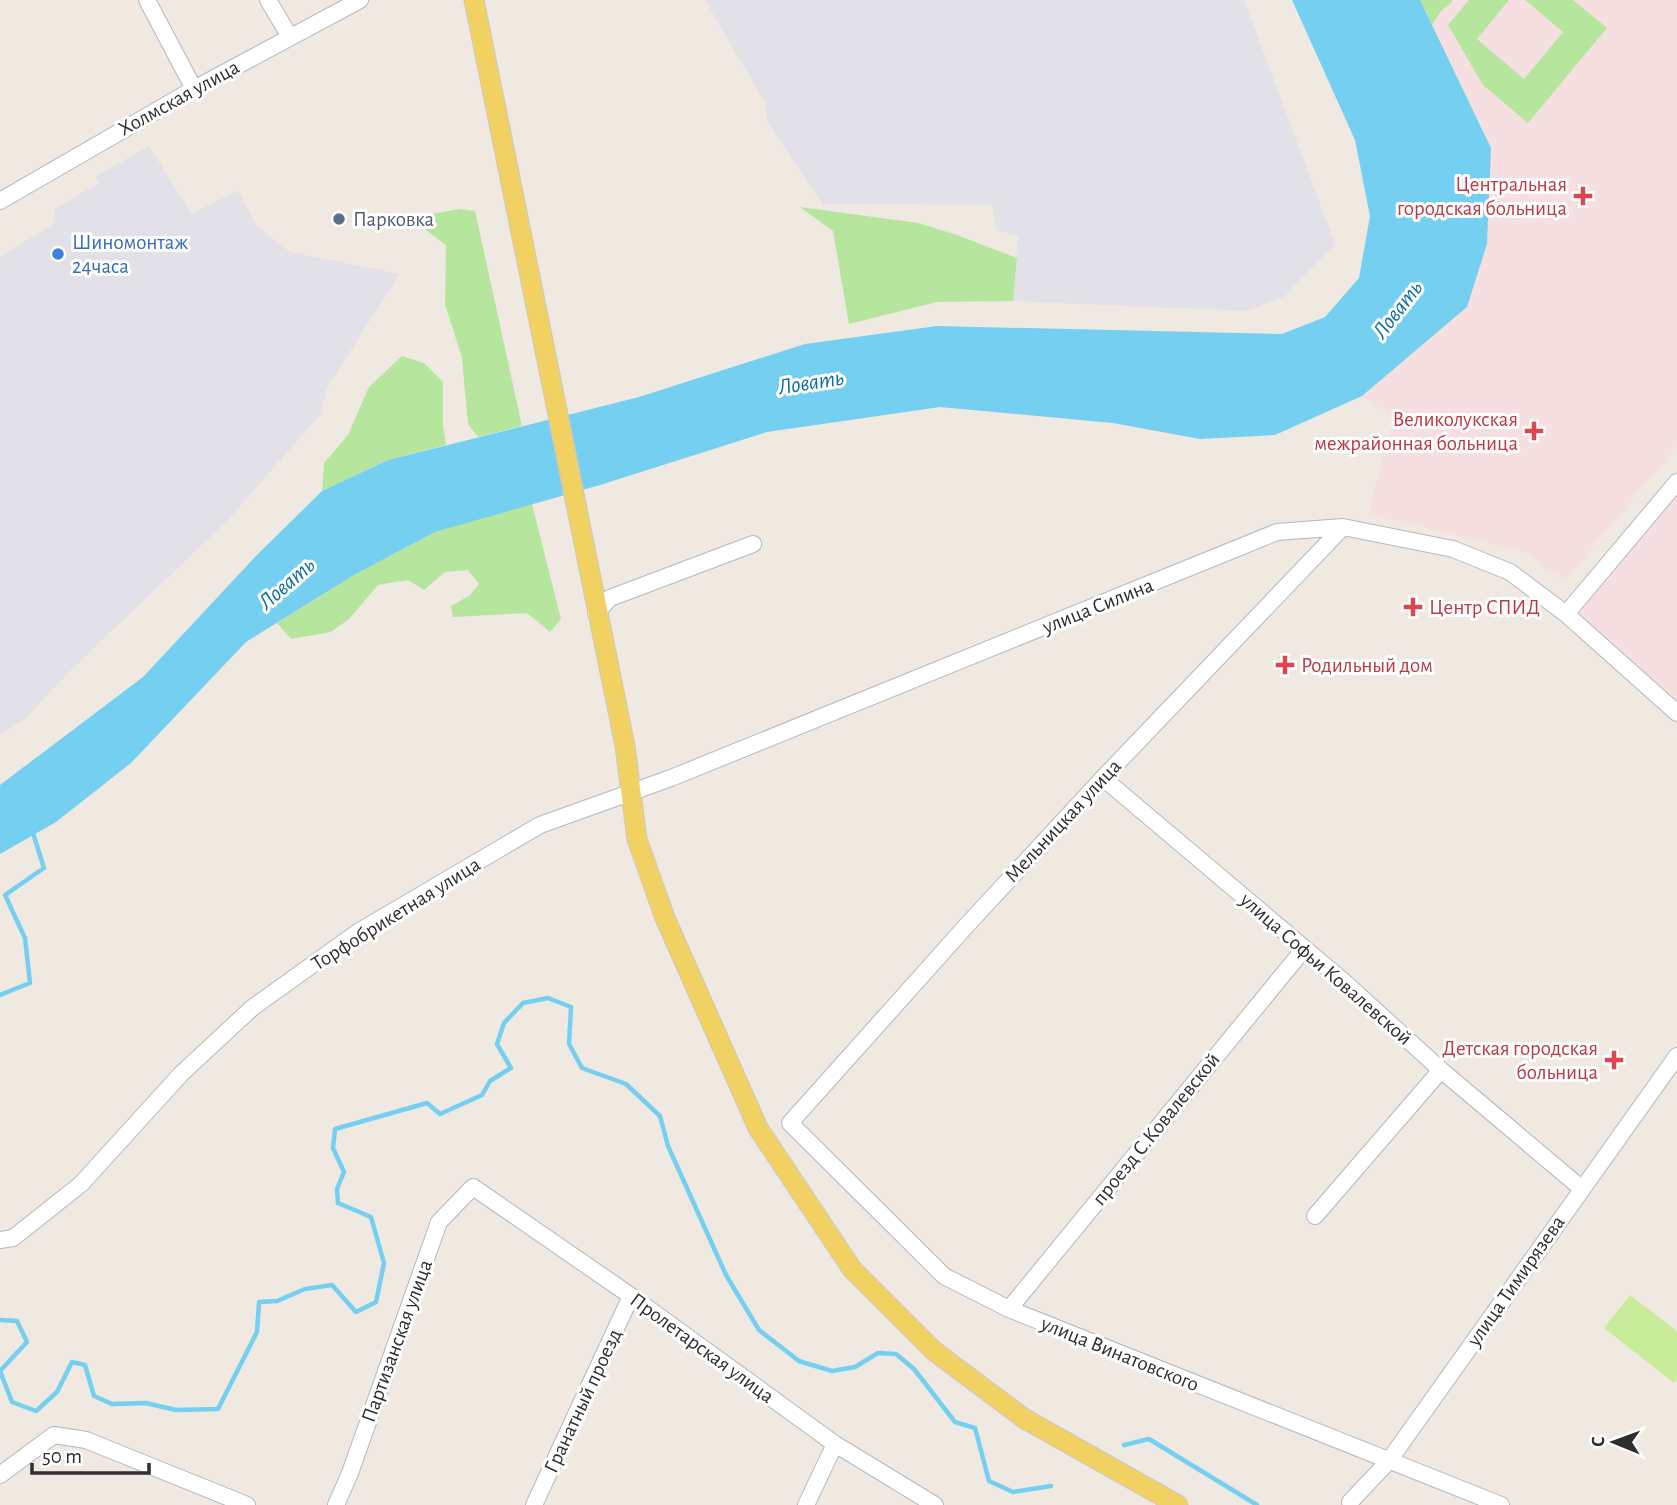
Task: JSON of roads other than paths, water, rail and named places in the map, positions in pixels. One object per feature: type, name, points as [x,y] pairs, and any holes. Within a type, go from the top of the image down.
[{"type":"main road","points":[[474,0],[625,746],[637,839],[665,918],[758,1128],[852,1269],[934,1351],[1026,1419],[1178,1505]]},
{"type":"street","points":[[146,0],[194,89]]},
{"type":"street","points":[[268,0],[290,37]]},
{"type":"street","name":"Холмская улица","points":[[0,201],[194,89],[360,0]]},
{"type":"street","points":[[1566,614],[1677,482]]},
{"type":"street","name":"улица Силина","points":[[630,792],[995,648],[1277,532],[1343,527],[1453,548],[1510,572],[1566,614],[1677,713]]},
{"type":"street","name":"Мельницкая улица","points":[[790,1123],[1103,778],[1343,527]]},
{"type":"street","points":[[596,612],[610,598],[753,544]]},
{"type":"street","name":"улица Софьи Ковалевской","points":[[1103,778],[1581,1188]]},
{"type":"street","name":"Торфобрикетная улица","points":[[0,1240],[13,1238],[81,1184],[181,1074],[252,1008],[358,932],[540,825],[630,792]]},
{"type":"street","name":"проезд С.Ковалевской","points":[[1009,1309],[1304,948]]},
{"type":"street","name":"улица Тимирязева","points":[[1350,1502],[1388,1462],[1677,1056]]},
{"type":"street","points":[[1315,1216],[1441,1070]]},
{"type":"street","name":"улица Винатовского","points":[[790,1123],[944,1276],[1009,1309],[1501,1505]]},
{"type":"street","name":"Пролетарская улица","points":[[473,1187],[631,1296],[835,1444],[934,1505]]},
{"type":"street","name":"Партизанская улица","points":[[336,1505],[350,1473],[439,1222],[473,1187]]},
{"type":"street","name":"Гранатный проезд","points":[[534,1505],[631,1296]]},
{"type":"street","points":[[0,1475],[54,1435],[86,1440],[247,1505]]},
{"type":"street","points":[[806,1505],[835,1444]]},
{"type":"water","name":"Ловать","points":[[1292,0],[1420,0],[1491,148],[1487,244],[1467,307],[1362,396],[1275,435],[1200,439],[1113,423],[940,407],[767,432],[600,485],[435,532],[354,575],[246,642],[131,763],[56,822],[0,854],[0,785],[143,677],[257,555],[322,491],[388,460],[639,397],[805,344],[937,326],[1282,334],[1325,317],[1359,278],[1370,216],[1355,140]]},
{"type":"waterway","points":[[0,995],[30,983],[25,938],[5,895],[44,868],[32,830]]},
{"type":"waterway","points":[[0,1320],[17,1321],[27,1342],[0,1371],[12,1402],[36,1411],[57,1392],[72,1362],[85,1365],[94,1396],[112,1404],[146,1403],[176,1410],[218,1409],[257,1332],[259,1302],[277,1301],[305,1289],[332,1285],[356,1312],[376,1302],[384,1263],[371,1217],[338,1203],[337,1189],[344,1172],[333,1148],[335,1129],[427,1103],[440,1114],[482,1095],[490,1081],[511,1068],[497,1044],[504,1023],[523,1003],[548,998],[571,1007],[569,1044],[582,1068],[626,1084],[660,1116],[668,1146],[726,1275],[759,1330],[799,1361],[832,1371],[855,1367],[878,1353],[896,1354],[914,1369],[955,1422],[975,1428],[989,1481],[1013,1492],[1051,1486]]},
{"type":"waterway","points":[[1124,1445],[1149,1439],[1257,1505]]},
{"type":"place","name":"Центральная городская больница","points":[[1583,196]]},
{"type":"place","name":"Парковка","points":[[339,219]]},
{"type":"place","name":"Шиномонтаж 24часа","points":[[58,254]]},
{"type":"place","name":"Великолукская межрайонная больница","points":[[1534,431]]},
{"type":"place","name":"Центр СПИД","points":[[1413,607]]},
{"type":"place","name":"Родильный дом","points":[[1285,665]]},
{"type":"place","name":"Детская городская больница","points":[[1614,1060]]}]
